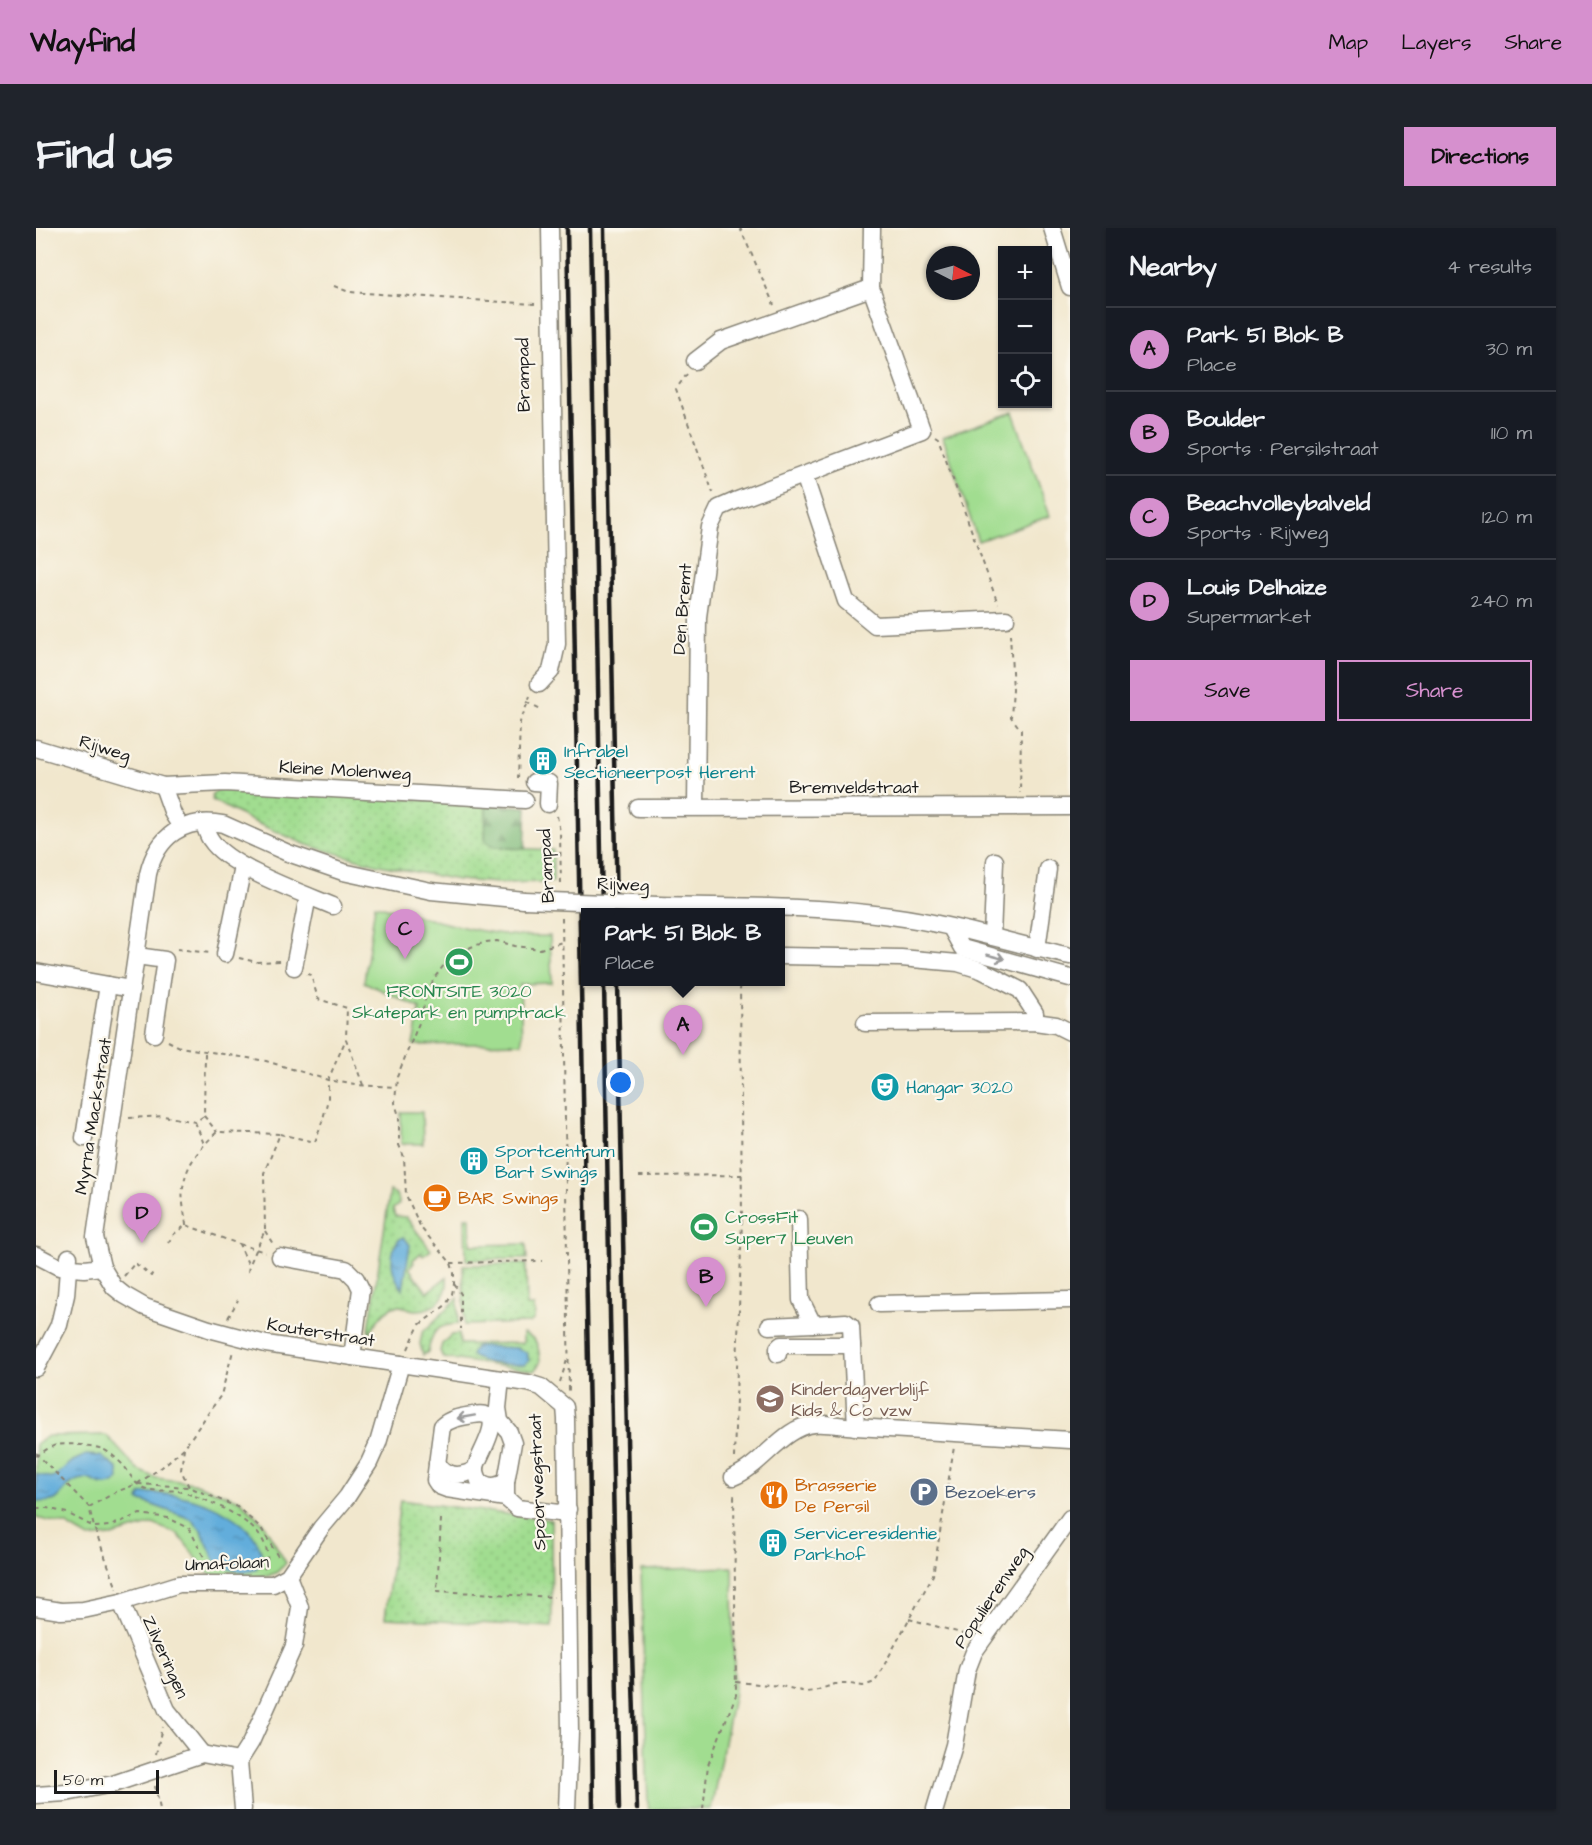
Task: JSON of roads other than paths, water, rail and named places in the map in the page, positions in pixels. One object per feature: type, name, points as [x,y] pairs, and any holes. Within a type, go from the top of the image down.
[{"type":"street","points":[[539,684],[551,671],[556,644],[550,228]]},
{"type":"street","points":[[873,228],[871,288],[922,430],[804,475],[846,601],[875,624],[1006,620]]},
{"type":"street","points":[[1052,228],[1070,286]]},
{"type":"street","points":[[695,361],[721,340],[871,288]]},
{"type":"street","name":"Den Bremt","points":[[696,807],[698,617],[710,527],[719,508],[804,475]]},
{"type":"street","name":"Rijweg","points":[[36,748],[163,786]]},
{"type":"street","points":[[534,782],[549,783],[548,804]]},
{"type":"street","name":"Kleine Molenweg","points":[[163,786],[225,783],[525,800]]},
{"type":"street","points":[[163,786],[181,827]]},
{"type":"street","name":"Bremveldstraat","points":[[638,808],[1070,807]]},
{"type":"street","points":[[203,823],[211,840],[225,855],[243,867],[333,906]]},
{"type":"street","name":"Rijweg","points":[[181,827],[203,823],[230,827],[288,853],[343,872],[431,891],[524,900],[762,908]]},
{"type":"street","name":"Myrna Mackstraat","points":[[97,1250],[96,1225],[148,874],[160,844],[181,827]]},
{"type":"street","points":[[992,937],[995,861]]},
{"type":"street","points":[[225,954],[243,867]]},
{"type":"street","points":[[1037,949],[1048,869]]},
{"type":"street","points":[[294,967],[308,896]]},
{"type":"street","name":"Rijweg","points":[[785,909],[831,910],[892,916],[1070,956]]},
{"type":"street","points":[[951,928],[962,948],[1070,978]]},
{"type":"street","points":[[137,956],[165,960],[154,1034]]},
{"type":"street","points":[[785,956],[901,958],[958,963],[981,970],[1020,990],[1035,1013],[1035,1022]]},
{"type":"street","points":[[36,972],[108,985],[159,1002]]},
{"type":"street","points":[[84,1138],[108,985]]},
{"type":"street","points":[[865,1023],[1035,1022],[1056,1025],[1070,1032]]},
{"type":"street","points":[[799,1219],[801,1300],[813,1324]]},
{"type":"street","points":[[69,1262],[97,1250]]},
{"type":"street","name":"Kouterstraat","points":[[97,1250],[102,1267],[114,1287],[124,1295],[145,1307],[230,1335],[266,1344],[556,1388]]},
{"type":"street","points":[[280,1257],[346,1269],[356,1279],[361,1289],[352,1357]]},
{"type":"street","points":[[69,1262],[84,1269],[102,1267]]},
{"type":"street","points":[[36,1368],[59,1325],[66,1295],[69,1262]]},
{"type":"street","points":[[879,1304],[1070,1300]]},
{"type":"street","points":[[769,1326],[846,1322],[851,1326],[856,1427]]},
{"type":"street","points":[[778,1354],[778,1348],[781,1345],[852,1345]]},
{"type":"street","name":"Umafolaan","points":[[36,1607],[72,1611],[121,1602],[179,1584],[273,1584],[288,1576],[321,1528],[347,1497],[369,1462],[378,1443],[400,1364]]},
{"type":"street","points":[[501,1379],[498,1408],[500,1421],[509,1432],[513,1443],[506,1490],[517,1508],[563,1511]]},
{"type":"street","name":"Spoorwegstraat","points":[[556,1388],[565,1407],[566,1419],[560,1598],[561,1732],[558,1809]]},
{"type":"street","points":[[437,1463],[441,1470],[448,1473],[465,1475],[476,1468],[491,1432],[492,1423],[485,1415],[477,1414],[456,1418],[442,1426],[437,1463],[435,1479],[439,1486],[447,1489],[506,1490]]},
{"type":"street","points":[[733,1477],[745,1472],[797,1429],[814,1424],[1070,1440]]},
{"type":"street","points":[[476,1468],[479,1481],[488,1487],[506,1490]]},
{"type":"street","name":"Spoorwegstraat","points":[[563,1511],[570,1732],[567,1809]]},
{"type":"street","name":"Populierenweg","points":[[935,1809],[954,1745],[967,1670],[977,1646],[1070,1518]]},
{"type":"street","points":[[243,1809],[239,1761],[251,1742],[294,1646],[300,1607],[288,1576]]},
{"type":"street","name":"Zilveringen","points":[[121,1602],[167,1710],[202,1754]]},
{"type":"street","points":[[36,1795],[66,1793],[113,1784],[202,1754],[239,1761]]},
{"type":"water","points":[[404,1237],[410,1245],[403,1289],[396,1278],[392,1259],[398,1240]]},
{"type":"water","points":[[476,1346],[517,1348],[527,1353],[529,1361],[524,1365],[481,1361],[471,1355]]},
{"type":"water","points":[[86,1455],[101,1456],[118,1469],[119,1479],[112,1484],[101,1485],[83,1479],[70,1485],[55,1500],[36,1501],[36,1474],[53,1478],[73,1461]]},
{"type":"water","points":[[151,1493],[188,1498],[213,1506],[229,1515],[247,1529],[258,1543],[261,1554],[259,1565],[254,1570],[242,1572],[216,1563],[201,1530],[191,1519],[139,1500],[141,1494]]},
{"type":"railway","points":[[567,228],[581,986]]},
{"type":"railway","points":[[590,228],[602,908]]},
{"type":"railway","points":[[604,228],[617,908]]},
{"type":"railway","points":[[581,986],[593,1809]]},
{"type":"railway","points":[[604,986],[619,1809]]},
{"type":"railway","points":[[618,986],[630,1588],[637,1809]]},
{"type":"place","name":"Infrabel Sectioneerpost Herent","points":[[543,761]]},
{"type":"place","name":"Beachvolleybalveld","points":[[405,959]]},
{"type":"place","name":"FRONTSITE 3020 Skatepark en pumptrack","points":[[459,962]]},
{"type":"place","name":"Park 51 Blok B","points":[[683,1055]]},
{"type":"place","name":"Hangar 3020","points":[[885,1087]]},
{"type":"place","name":"Sportcentrum Bart Swings","points":[[474,1161]]},
{"type":"place","name":"BAR Swings","points":[[437,1198]]},
{"type":"place","name":"CrossFit Super7 Leuven","points":[[704,1227]]},
{"type":"place","name":"Louis Delhaize","points":[[142,1243]]},
{"type":"place","name":"Boulder","points":[[706,1307]]},
{"type":"place","name":"Kinderdagverblijf Kids & Co vzw","points":[[770,1399]]},
{"type":"place","name":"Bezoekers","points":[[924,1492]]},
{"type":"place","name":"Brasserie De Persil","points":[[774,1495]]},
{"type":"place","name":"Serviceresidentie Parkhof","points":[[773,1543]]}]
